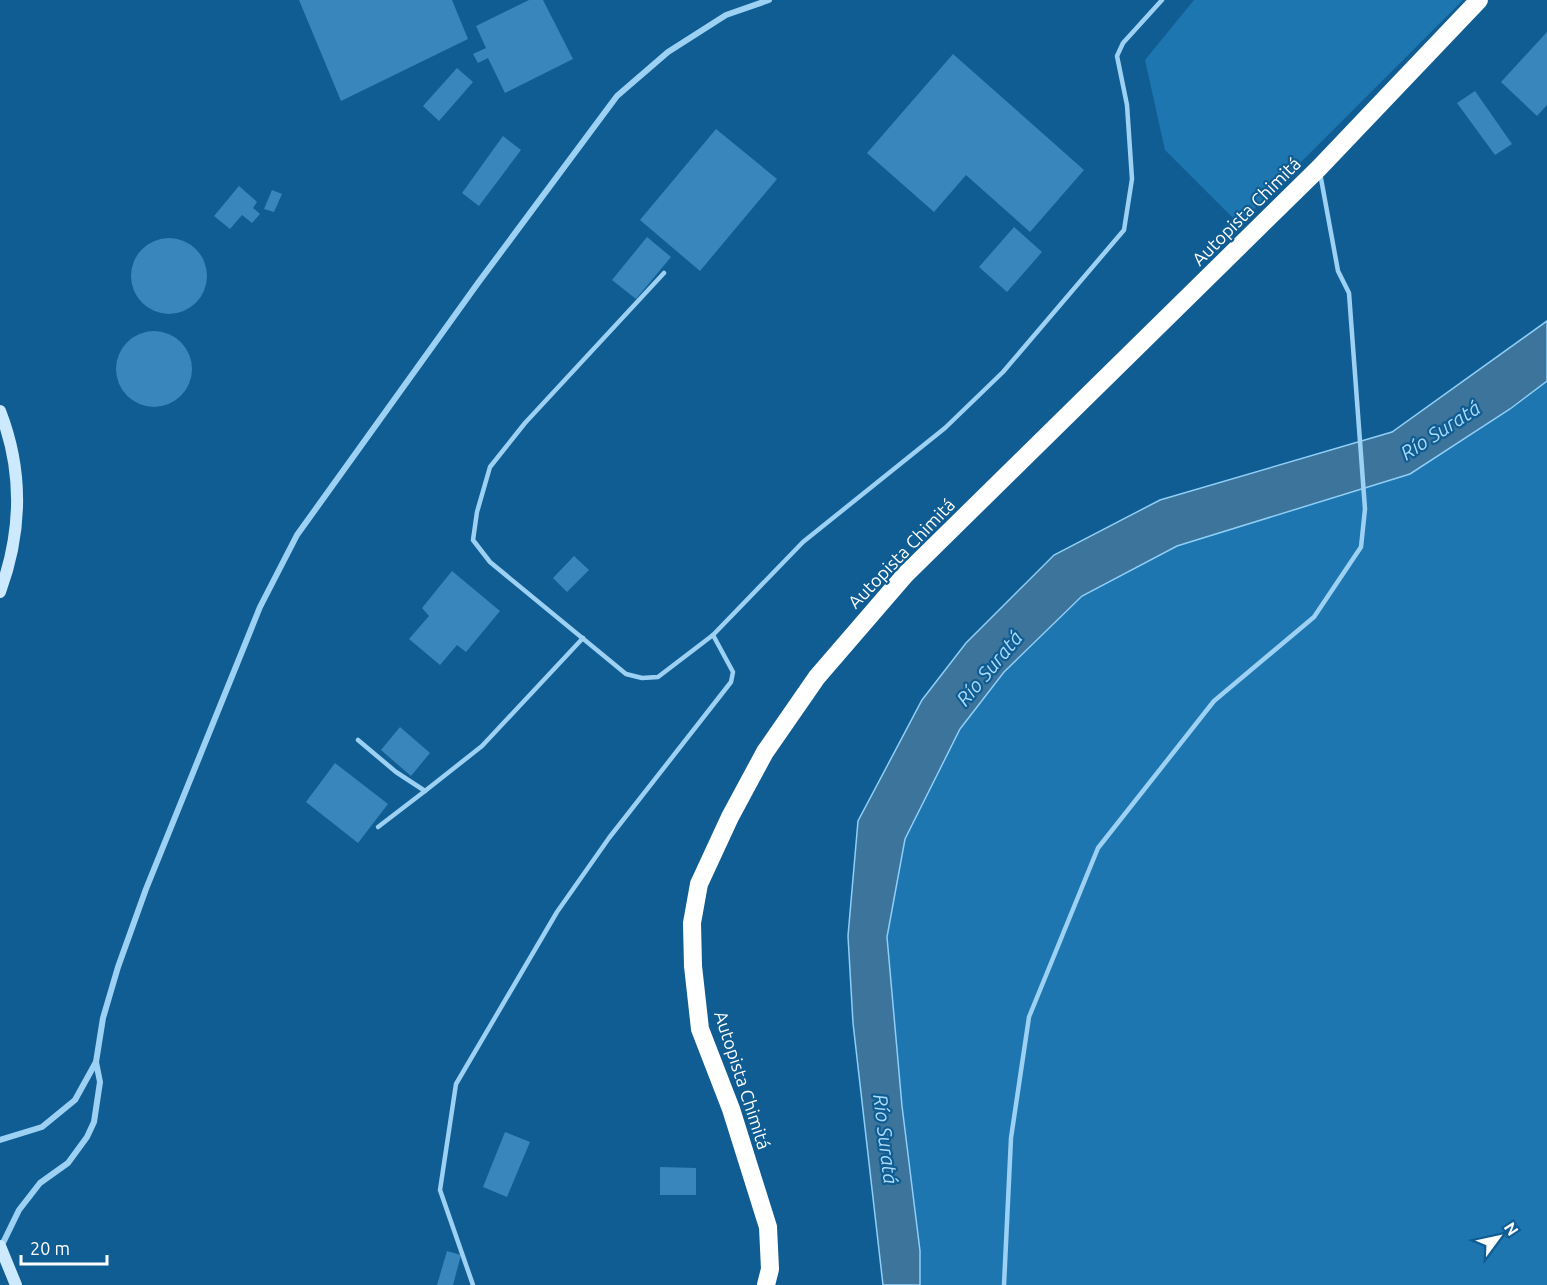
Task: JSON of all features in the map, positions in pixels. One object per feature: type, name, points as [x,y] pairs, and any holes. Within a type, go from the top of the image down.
[{"type":"highway","name":"Autopista Chimitá","points":[[766,1285],[770,1269],[768,1227],[731,1109],[700,1029],[693,966],[692,923],[699,884],[730,817],[765,752],[817,677],[905,575],[1319,168],[1479,0]]},
{"type":"street","points":[[0,1140],[42,1127],[75,1100],[96,1062],[103,1018],[118,967],[146,889],[260,607],[297,535],[478,283],[617,96],[668,52],[726,15],[769,0]]},
{"type":"street","points":[[0,411],[14,457],[18,488],[12,550],[0,592]]},
{"type":"street","points":[[16,1285],[0,1246],[29,1196],[40,1183],[68,1163],[87,1137],[99,1102],[100,1082],[96,1062]]},
{"type":"lane","points":[[664,273],[490,467],[477,512],[473,540],[490,562],[626,674],[642,678],[658,677],[713,635],[803,542],[945,428],[1003,372],[1124,230],[1132,179],[1127,105],[1117,56],[1123,43],[1162,0]]},
{"type":"lane","points":[[1004,1285],[1011,1138],[1029,1017],[1098,848],[1214,701],[1314,617],[1361,547],[1365,508],[1349,293],[1338,271],[1319,168]]},
{"type":"lane","points":[[473,1285],[440,1190],[456,1084],[557,912],[609,838],[731,682],[733,672],[713,635]]},
{"type":"lane","points":[[378,826],[482,746],[583,638]]},
{"type":"lane","points":[[358,740],[396,772],[425,791]]},
{"type":"shaded area","points":[[1194,0],[1463,0],[1239,224],[1165,150],[1145,60]]},
{"type":"shaded area","points":[[1547,381],[1547,1285],[920,1285],[920,1251],[902,1106],[887,937],[905,839],[960,729],[1004,672],[1082,596],[1177,546],[1410,474],[1510,409]]},
{"type":"water","name":"Río Suratá","points":[[1547,321],[1547,381],[1510,409],[1410,474],[1177,546],[1082,596],[1004,672],[960,729],[905,839],[887,937],[902,1106],[920,1251],[920,1285],[883,1285],[853,1023],[848,936],[858,821],[922,700],[966,643],[1054,555],[1160,500],[1392,432]]},
{"type":"building","points":[[299,0],[452,0],[468,39],[341,101]]},
{"type":"building","points":[[529,0],[543,0],[573,59],[505,93],[488,58],[478,63],[473,54],[486,48],[476,26]]},
{"type":"building","points":[[1547,32],[1547,105],[1537,116],[1501,82]]},
{"type":"building","points":[[953,54],[1084,170],[1030,232],[966,175],[934,212],[867,153]]},
{"type":"building","points":[[457,68],[473,82],[439,121],[423,106]]},
{"type":"building","points":[[1475,91],[1512,144],[1495,155],[1457,103]]},
{"type":"building","points":[[716,129],[777,179],[700,271],[640,220]]},
{"type":"building","points":[[503,136],[521,150],[479,206],[462,193]]},
{"type":"building","points":[[239,186],[257,202],[253,208],[260,214],[252,223],[242,215],[230,229],[214,216]]},
{"type":"building","points":[[272,190],[282,194],[274,212],[264,209]]},
{"type":"building","points":[[1014,227],[1042,252],[1007,292],[979,267]]},
{"type":"building","points":[[647,237],[671,257],[636,299],[612,280]]},
{"type":"building","points":[[169,238],[184,241],[196,249],[204,261],[207,276],[204,291],[196,303],[184,311],[169,314],[154,311],[142,303],[134,291],[131,276],[134,261],[142,249],[154,241]]},
{"type":"building","points":[[154,331],[169,334],[181,342],[189,354],[192,369],[189,384],[181,396],[169,404],[154,407],[139,404],[127,396],[119,384],[116,369],[119,354],[127,342],[139,334]]},
{"type":"building","points":[[574,556],[589,570],[567,592],[553,578]]},
{"type":"building","points":[[452,571],[500,611],[466,652],[457,645],[440,665],[409,639],[429,616],[422,608]]},
{"type":"building","points":[[400,727],[430,753],[411,776],[381,750]]},
{"type":"building","points":[[335,763],[388,804],[358,843],[306,802]]},
{"type":"building","points":[[505,1132],[530,1142],[507,1197],[483,1187]]},
{"type":"building","points":[[660,1167],[696,1168],[696,1195],[660,1195]]},
{"type":"building","points":[[447,1251],[461,1255],[453,1285],[437,1285]]}]
